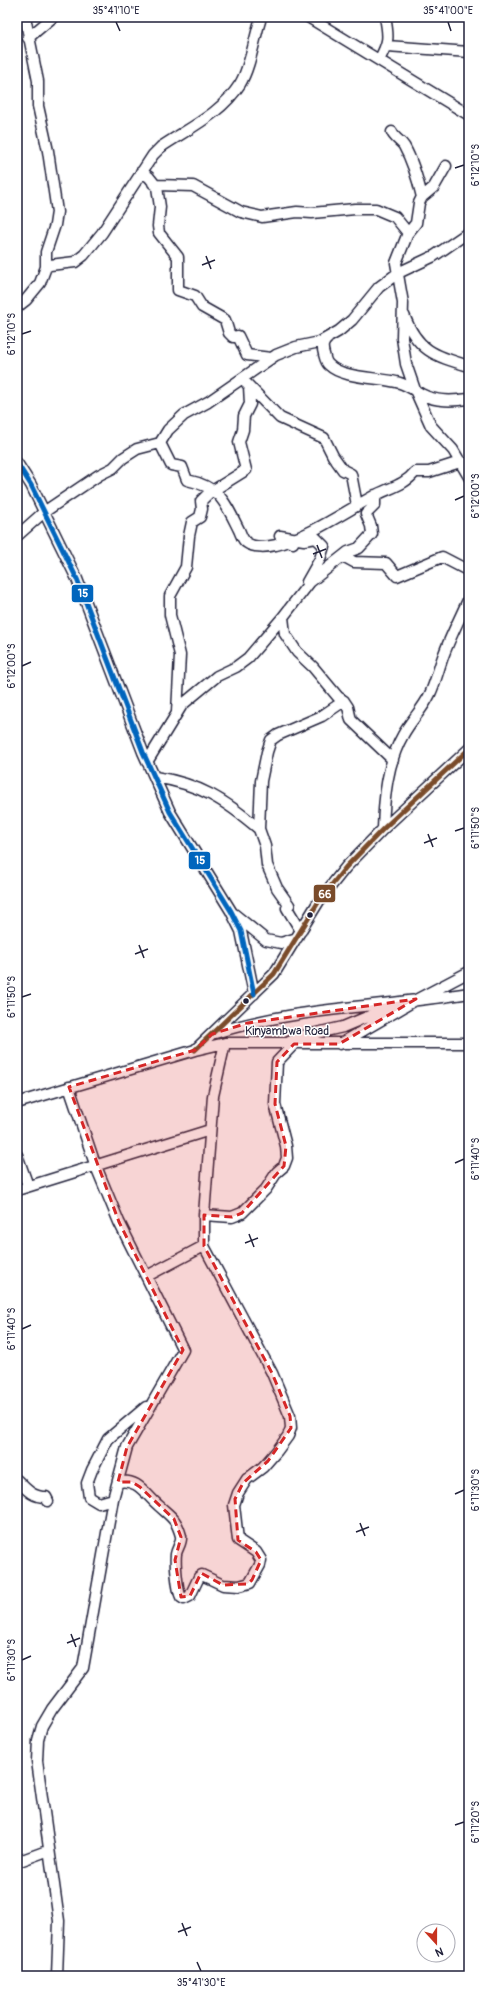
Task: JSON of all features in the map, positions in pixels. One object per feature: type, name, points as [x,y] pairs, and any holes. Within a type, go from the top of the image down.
[{"type":"street","points":[[17,307],[26,300],[40,283],[46,267],[46,252],[55,226],[56,212],[48,151],[38,106],[38,81],[28,38],[25,17]]},
{"type":"street","points":[[28,38],[53,17]]},
{"type":"street","points":[[308,17],[469,115]]},
{"type":"street","points":[[379,60],[387,46],[388,39],[385,17]]},
{"type":"street","points":[[46,267],[79,260],[102,232],[142,172],[147,162],[160,147],[217,110],[236,89],[245,71],[260,22]]},
{"type":"street","points":[[387,46],[469,52]]},
{"type":"street","points":[[392,132],[393,135],[404,145],[414,168],[422,198]]},
{"type":"street","points":[[446,166],[434,187],[422,198],[419,203],[416,223],[408,233],[396,263],[404,313],[402,338],[403,351],[415,390],[431,426],[465,463],[469,477]]},
{"type":"street","points":[[142,172],[157,188],[159,197],[159,233],[178,257],[178,290],[195,296],[202,307],[225,320],[229,333],[233,337],[238,336],[247,355],[271,358]]},
{"type":"street","points":[[153,183],[156,185],[193,186],[241,212],[262,217],[297,212],[312,213],[355,208],[376,209],[395,217],[408,233]]},
{"type":"street","points":[[17,536],[44,512],[98,475],[113,468],[123,458],[137,449],[160,443],[168,430],[184,415],[208,402],[271,358],[286,350],[320,342],[350,323],[376,289],[398,273],[434,256],[469,232]]},
{"type":"street","points":[[404,313],[417,342],[424,348],[446,359],[469,366]]},
{"type":"street","points":[[329,337],[323,342],[322,349],[328,365],[350,375],[400,382],[430,398],[451,402],[469,399]]},
{"type":"street","points":[[242,378],[280,418],[324,438],[333,456],[343,470],[350,474],[357,505]]},
{"type":"street","points":[[176,712],[180,654],[170,615],[170,596],[186,567],[192,522],[200,517],[202,509],[201,501],[214,490],[246,470],[239,442],[244,416],[250,404],[249,386]]},
{"type":"street","points":[[160,443],[171,465],[182,467],[187,480],[202,483],[214,490],[230,511],[246,543],[268,547],[292,540],[375,495],[409,480],[415,472],[429,472],[465,463]]},
{"type":"street","points":[[17,463],[44,512],[86,599],[147,762],[170,812],[241,931],[254,994]]},
{"type":"street","points":[[147,762],[168,730],[176,712],[182,705],[217,676],[242,663],[283,618],[310,582],[348,552],[359,548],[372,534],[372,526],[366,514],[375,505],[375,495]]},
{"type":"street","points":[[292,540],[294,544],[280,536],[304,540],[316,538],[324,546],[320,559],[303,590]]},
{"type":"street","points":[[344,556],[354,562],[386,563],[398,576],[442,557],[469,571]]},
{"type":"street","points":[[383,829],[383,805],[393,760],[402,737],[430,693],[444,653],[469,598]]},
{"type":"street","points":[[283,618],[285,634],[292,646],[338,697],[344,701],[348,707],[351,720],[393,760]]},
{"type":"street","points":[[299,935],[287,908],[289,905],[277,888],[267,864],[259,829],[261,781],[271,740],[278,735],[322,716],[344,701]]},
{"type":"street","points":[[195,1050],[274,974],[332,883],[383,829],[469,749]]},
{"type":"street","points":[[155,777],[174,780],[214,795],[238,811],[259,829]]},
{"type":"street","points":[[230,911],[266,940],[281,943],[299,935]]},
{"type":"street","points":[[339,1044],[415,1000],[469,972]]},
{"type":"street","points":[[212,1034],[248,1023],[340,1008],[469,993]]},
{"type":"street","points":[[204,1215],[232,1217],[242,1213],[266,1189],[277,1172],[284,1166],[286,1146],[275,1104],[277,1062],[290,1044],[303,1036],[343,1027],[382,1009],[415,1000]]},
{"type":"street","points":[[118,1482],[132,1482],[140,1487],[174,1519],[181,1537],[176,1560],[181,1597],[184,1598],[190,1596],[199,1577],[202,1575],[223,1585],[247,1584],[252,1580],[261,1560],[256,1552],[238,1540],[234,1505],[247,1479],[262,1468],[288,1436],[291,1428],[290,1416],[272,1373],[204,1246],[204,1215],[213,1096],[224,1043]]},
{"type":"street","name":"Kinyambwa Road","points":[[17,1103],[195,1050],[224,1043],[469,1043]]},
{"type":"street","points":[[57,1976],[59,1921],[37,1761],[38,1740],[42,1726],[52,1709],[84,1668],[112,1499],[118,1482],[126,1447],[183,1350],[119,1222],[95,1164],[70,1087]]},
{"type":"street","points":[[17,1190],[95,1164],[210,1130]]},
{"type":"street","points":[[17,1155],[28,1186]]},
{"type":"street","points":[[146,1276],[204,1246]]},
{"type":"street","points":[[112,1499],[99,1503],[90,1497],[87,1483],[92,1470],[108,1439],[151,1403]]},
{"type":"street","points":[[18,1483],[38,1497],[46,1497],[48,1501]]},
{"type":"street","points":[[17,1862],[44,1852]]},
{"type":"highlighted area","points":[[416,999],[339,1044],[294,1044],[277,1062],[275,1104],[286,1146],[284,1166],[242,1213],[232,1217],[204,1215],[204,1246],[272,1373],[290,1416],[291,1428],[268,1461],[243,1483],[235,1499],[238,1540],[256,1552],[261,1560],[252,1580],[247,1584],[223,1585],[201,1573],[190,1596],[181,1597],[175,1560],[181,1537],[174,1519],[140,1487],[132,1482],[118,1482],[127,1447],[183,1350],[119,1222],[69,1087],[195,1050],[212,1034],[248,1023]]},
{"type":"transit line","name":"15","points":[[17,463],[31,485],[77,579],[143,752],[170,812],[231,911],[241,931],[254,994]]},
{"type":"transit line","name":"66","points":[[195,1050],[274,974],[319,901],[346,867],[383,829],[469,749]]}]
